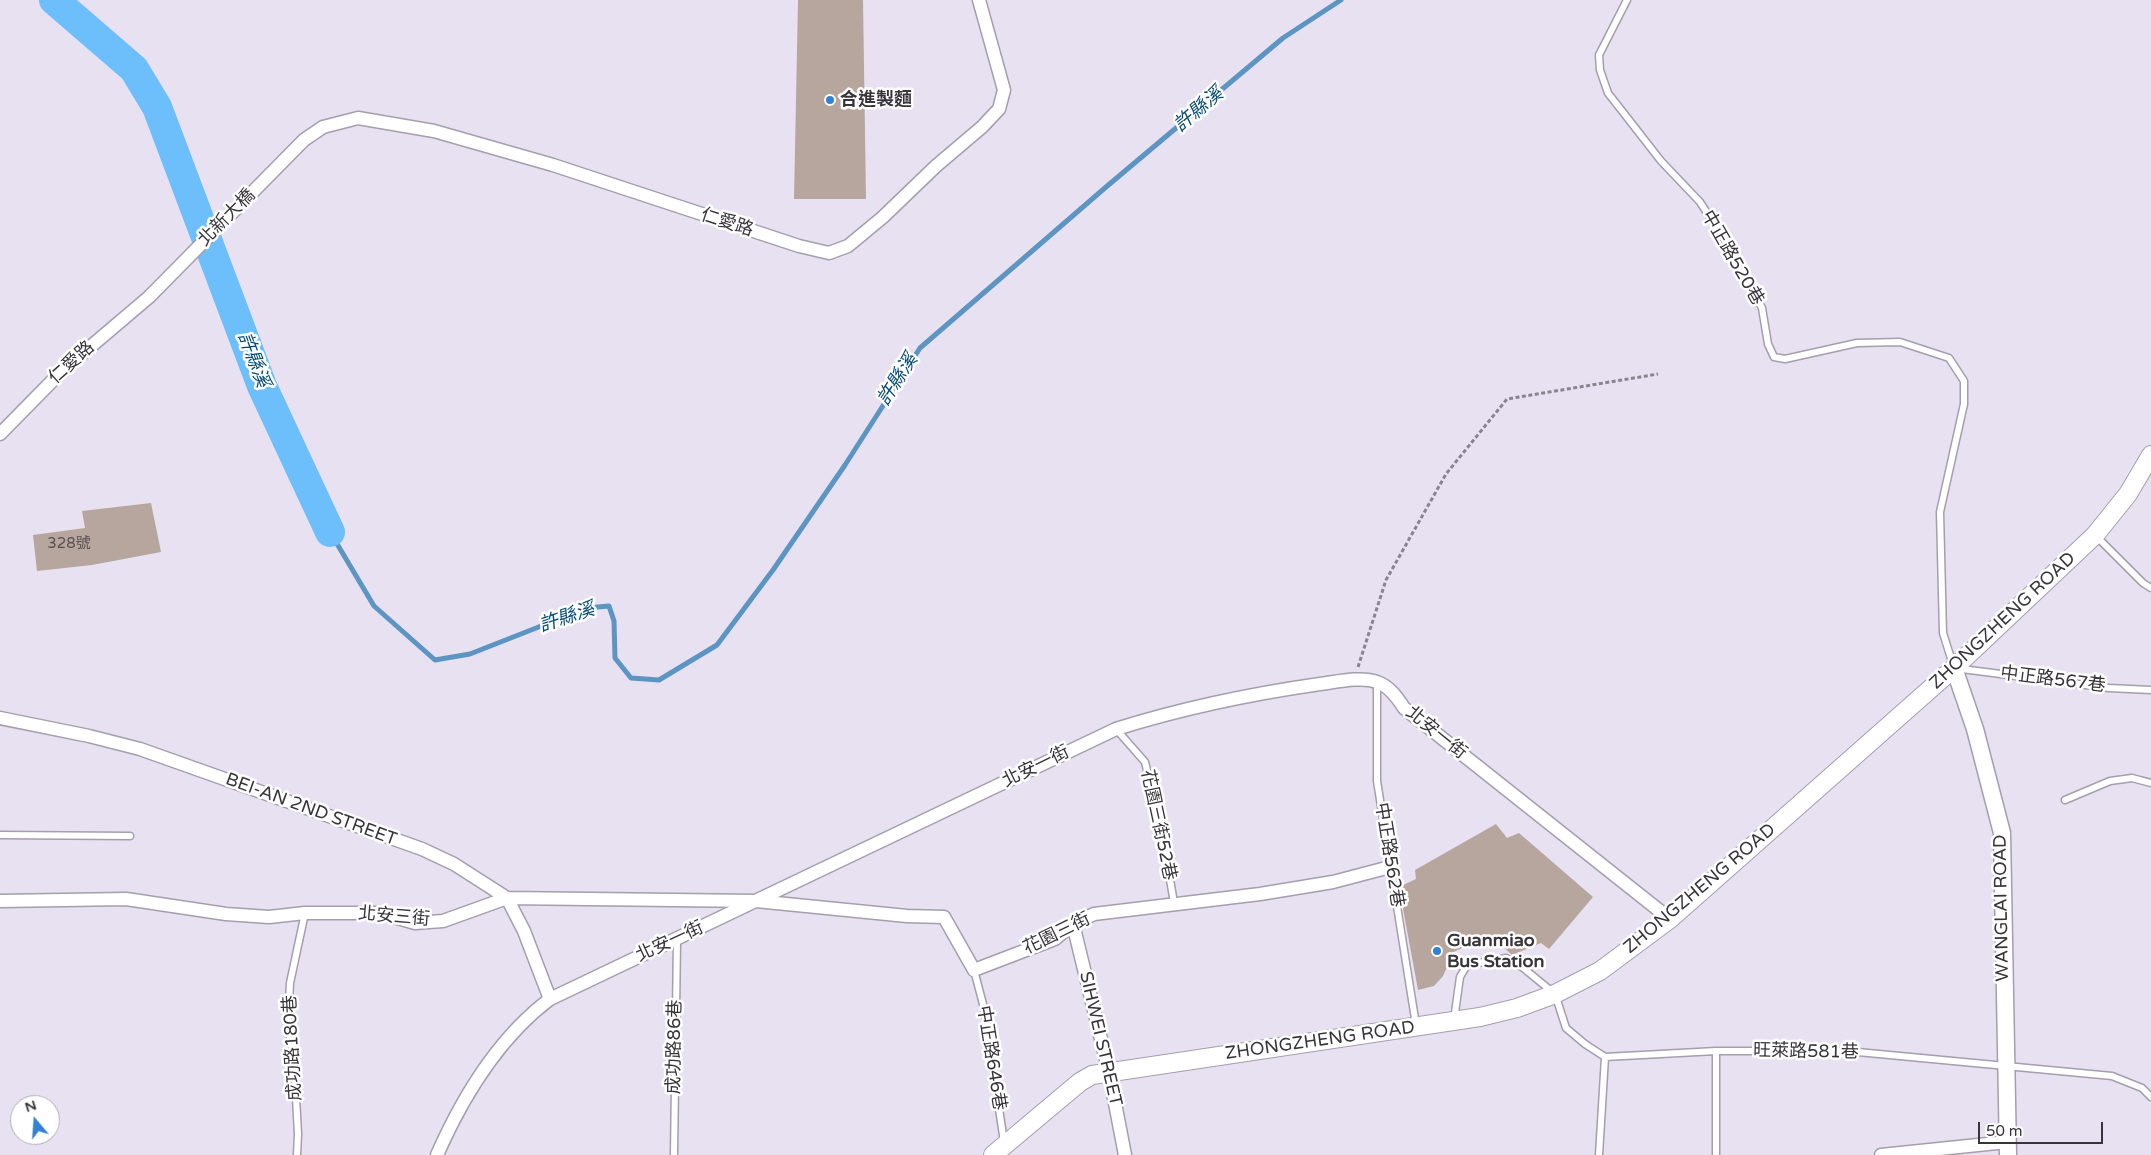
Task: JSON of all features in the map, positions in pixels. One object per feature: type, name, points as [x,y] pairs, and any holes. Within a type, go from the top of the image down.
[{"type":"main road","name":"ZHONGZHENG ROAD","points":[[999,1150],[1080,1082],[1092,1075],[1416,1026],[1454,1022],[1517,1008],[1555,994],[1600,971],[1670,919],[1954,668],[2095,535],[2128,494],[2151,455]]},
{"type":"street","name":"仁愛路","points":[[304,140],[323,127],[358,118],[434,131],[553,165],[799,246],[829,253],[848,246],[883,217],[936,166],[982,127],[998,109],[1004,90],[979,0]]},
{"type":"street","name":"北新大橋","points":[[149,297],[304,140]]},
{"type":"street","name":"仁愛路","points":[[0,434],[63,370],[149,297]]},
{"type":"street","name":"WANGLAI ROAD","points":[[1954,668],[1975,729],[2002,833],[2008,1149]]},
{"type":"street","name":"北安一街","points":[[437,1155],[458,1108],[482,1071],[529,1016],[550,999],[1116,729],[1202,704],[1284,689],[1354,680],[1376,681],[1395,694],[1404,708],[1670,919]]},
{"type":"street","name":"BEI-AN 2ND STREET","points":[[0,718],[89,736],[140,749],[422,849],[454,864],[507,898],[524,930],[550,999]]},
{"type":"street","name":"花園三街","points":[[974,970],[1055,939],[1073,924],[1094,914],[1260,894],[1333,882],[1390,867]]},
{"type":"street","name":"北安三街","points":[[0,901],[126,899],[226,914],[269,917],[305,913],[380,913],[415,923],[443,921],[507,898],[756,901]]},
{"type":"street","points":[[756,901],[907,916],[944,917],[974,970]]},
{"type":"street","name":"SIHWEI STREET","points":[[1073,924],[1109,1072],[1125,1155]]},
{"type":"street","points":[[1881,1155],[2008,1149]]},
{"type":"lane","name":"中正路520巷","points":[[1627,0],[1599,55],[1600,70],[1608,93],[1661,160],[1700,202],[1734,254],[1762,308],[1768,344],[1774,357],[1785,359],[1857,343],[1900,342],[1950,358],[1964,381],[1964,404],[1940,512],[1944,633],[1954,668]]},
{"type":"lane","points":[[2095,535],[2143,583],[2151,588]]},
{"type":"lane","name":"中正路567巷","points":[[1954,668],[2109,688],[2151,690]]},
{"type":"lane","name":"中正路562巷","points":[[1376,681],[1378,781],[1416,1026]]},
{"type":"lane","name":"花園三街52巷","points":[[1116,729],[1145,762],[1162,832],[1174,903]]},
{"type":"lane","points":[[2065,800],[2110,781],[2132,778],[2151,783]]},
{"type":"lane","points":[[0,834],[130,836]]},
{"type":"lane","name":"成功路180巷","points":[[297,1155],[298,1134],[294,1061],[288,1016],[290,982],[305,913]]},
{"type":"lane","name":"成功路86巷","points":[[674,1155],[677,940]]},
{"type":"lane","points":[[1454,1022],[1460,977],[1468,964],[1506,958],[1522,967],[1555,994],[1566,1028],[1604,1057],[1599,1155]]},
{"type":"lane","name":"中正路646巷","points":[[974,970],[984,1008],[999,1150]]},
{"type":"lane","points":[[1716,1051],[1716,1155]]},
{"type":"lane","name":"旺萊路581巷","points":[[1604,1057],[1716,1051],[1847,1051],[2112,1076],[2142,1088],[2151,1096]]},
{"type":"path","points":[[1354,680],[1386,580],[1446,474],[1507,399],[1658,374]]},
{"type":"building","name":"合進製麵","points":[[798,0],[863,0],[866,199],[794,199]]},
{"type":"building","points":[[151,503],[161,552],[92,565],[37,571],[33,535],[85,528],[82,511]]},
{"type":"building","points":[[1496,824],[1507,838],[1519,833],[1593,897],[1549,949],[1541,943],[1512,955],[1490,935],[1447,955],[1448,965],[1443,976],[1434,986],[1418,990],[1399,887],[1416,879],[1415,870]]},
{"type":"waterway","name":"許縣溪","points":[[54,0],[134,69],[157,107],[262,386],[330,532]]},
{"type":"waterway","name":"許縣溪","points":[[330,532],[374,606],[435,660],[470,654],[587,608],[609,606],[614,621],[615,658],[631,678],[659,680],[717,645],[773,570],[845,465],[920,348],[1106,187],[1283,38],[1341,0]]},
{"type":"place","name":"合進製麵","points":[[830,100]]},
{"type":"place","name":"Guanmiao Bus Station","points":[[1437,951]]}]
